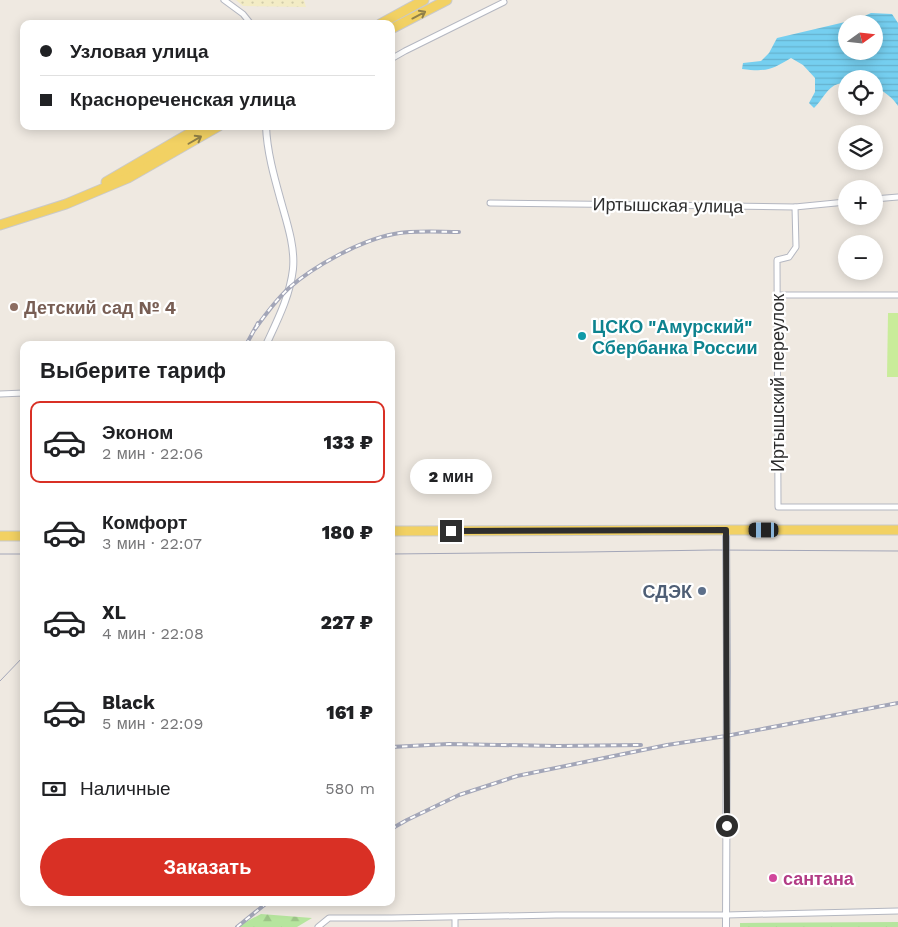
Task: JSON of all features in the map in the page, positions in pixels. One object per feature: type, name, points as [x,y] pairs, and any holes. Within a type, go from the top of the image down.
[{"type":"main road","points":[[387,20],[424,0]]},
{"type":"main road","points":[[395,28],[447,0]]},
{"type":"main road","points":[[90,194],[103,183],[195,130]]},
{"type":"main road","points":[[0,225],[34,215],[128,178],[212,130]]},
{"type":"main road","points":[[395,531],[898,530]]},
{"type":"main road","points":[[0,536],[20,536]]},
{"type":"street","points":[[224,0],[244,14],[248,20]]},
{"type":"street","points":[[395,57],[504,2]]},
{"type":"street","points":[[266,130],[275,180],[291,236],[293,267],[284,304],[268,341]]},
{"type":"street","points":[[883,199],[898,197]]},
{"type":"street","name":"Иртышская улица","points":[[490,203],[795,207],[838,203]]},
{"type":"street","name":"Иртышский переулок","points":[[795,207],[796,246],[789,257],[777,260],[778,507],[898,508]]},
{"type":"street","points":[[778,295],[898,295]]},
{"type":"street","points":[[0,394],[20,393]]},
{"type":"street","points":[[726,530],[726,927]]},
{"type":"street","points":[[318,927],[329,918],[898,912]]},
{"type":"street","points":[[455,918],[455,927]]},
{"type":"green space","points":[[888,313],[898,313],[898,377],[887,377]]},
{"type":"green space","points":[[261,914],[312,918],[297,927],[236,927]]},
{"type":"green space","points":[[898,922],[898,927],[740,927],[740,923]]},
{"type":"sand","points":[[236,0],[304,0],[306,7],[243,6]]},
{"type":"water","points":[[871,13],[892,14],[898,23],[898,106],[883,92],[883,70],[838,70],[838,84],[831,88],[814,108],[809,103],[815,92],[815,78],[803,65],[791,58],[768,69],[742,69],[743,63],[761,61],[769,53],[777,38],[838,24],[838,60],[883,60],[883,15],[867,15]]},
{"type":"tram line","points":[[395,554],[713,550],[898,551]]},
{"type":"tram line","points":[[0,554],[20,554]]},
{"type":"tram line","points":[[0,681],[20,660]]},
{"type":"railway","points":[[255,329],[289,288],[311,271],[338,255],[367,242],[394,234],[459,232]]},
{"type":"railway","points":[[248,341],[258,323]]},
{"type":"railway","points":[[395,827],[459,795],[517,776],[667,745],[726,736],[898,703]]},
{"type":"railway","points":[[395,747],[449,744],[641,745]]},
{"type":"railway","points":[[237,927],[263,906]]},
{"type":"place","name":"Детский сад № 4","points":[[14,307]]},
{"type":"place","name":"ЦСКО \"Амурский\" Сбербанка России","points":[[582,336]]},
{"type":"place","name":"СДЭК","points":[[702,591]]},
{"type":"place","name":"сантана","points":[[773,878]]},
{"type":"route","points":[[451,531],[726,530],[727,826]]}]
